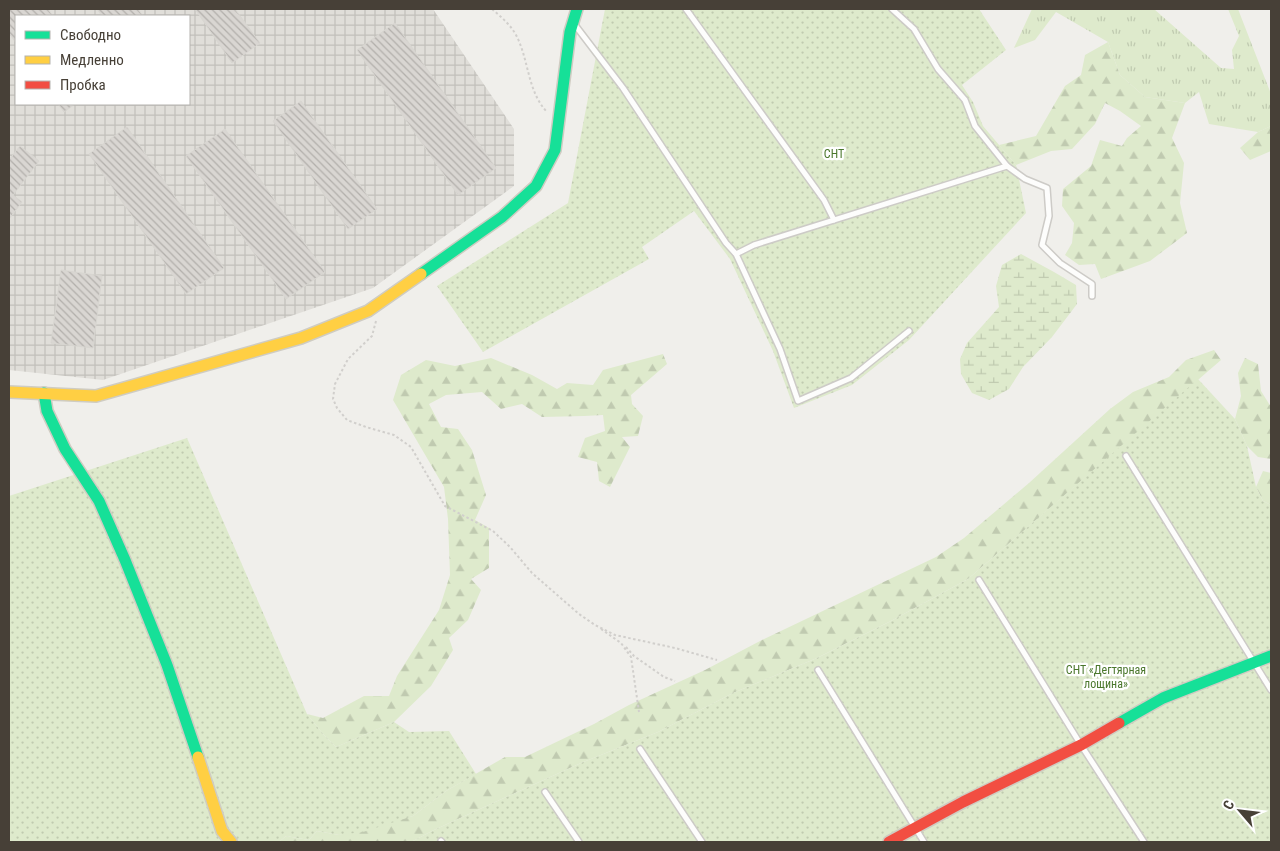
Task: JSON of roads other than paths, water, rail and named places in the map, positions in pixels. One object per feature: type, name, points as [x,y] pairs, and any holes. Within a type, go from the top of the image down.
[{"type":"street","points":[[9,392],[96,396],[301,338],[368,311],[502,217],[536,186],[555,150],[570,32],[577,9]]},
{"type":"street","points":[[44,394],[47,410],[65,449],[99,501],[125,560],[167,665],[224,837]]},
{"type":"street","points":[[889,842],[963,802],[1081,745],[1163,698],[1271,656]]},
{"type":"lane","points":[[686,9],[824,200],[834,220]]},
{"type":"lane","points":[[892,9],[914,29],[938,69],[965,100],[975,126],[1007,166],[1025,179],[1047,188],[1049,216],[1042,245],[1060,263],[1092,284],[1092,296]]},
{"type":"lane","points":[[573,22],[623,88],[726,244],[736,254],[780,349],[798,401],[850,378],[909,331]]},
{"type":"lane","points":[[736,254],[754,245],[1007,166]]},
{"type":"lane","points":[[1126,456],[1271,690]]},
{"type":"lane","points":[[979,580],[1081,745],[1144,842]]},
{"type":"lane","points":[[818,670],[924,842]]},
{"type":"lane","points":[[640,749],[702,842]]},
{"type":"lane","points":[[545,792],[579,842]]},
{"type":"park label","name":"СНТ","points":[[834,154]]},
{"type":"park label","name":"СНТ «Дегтярная лощина»","points":[[1106,677]]}]
